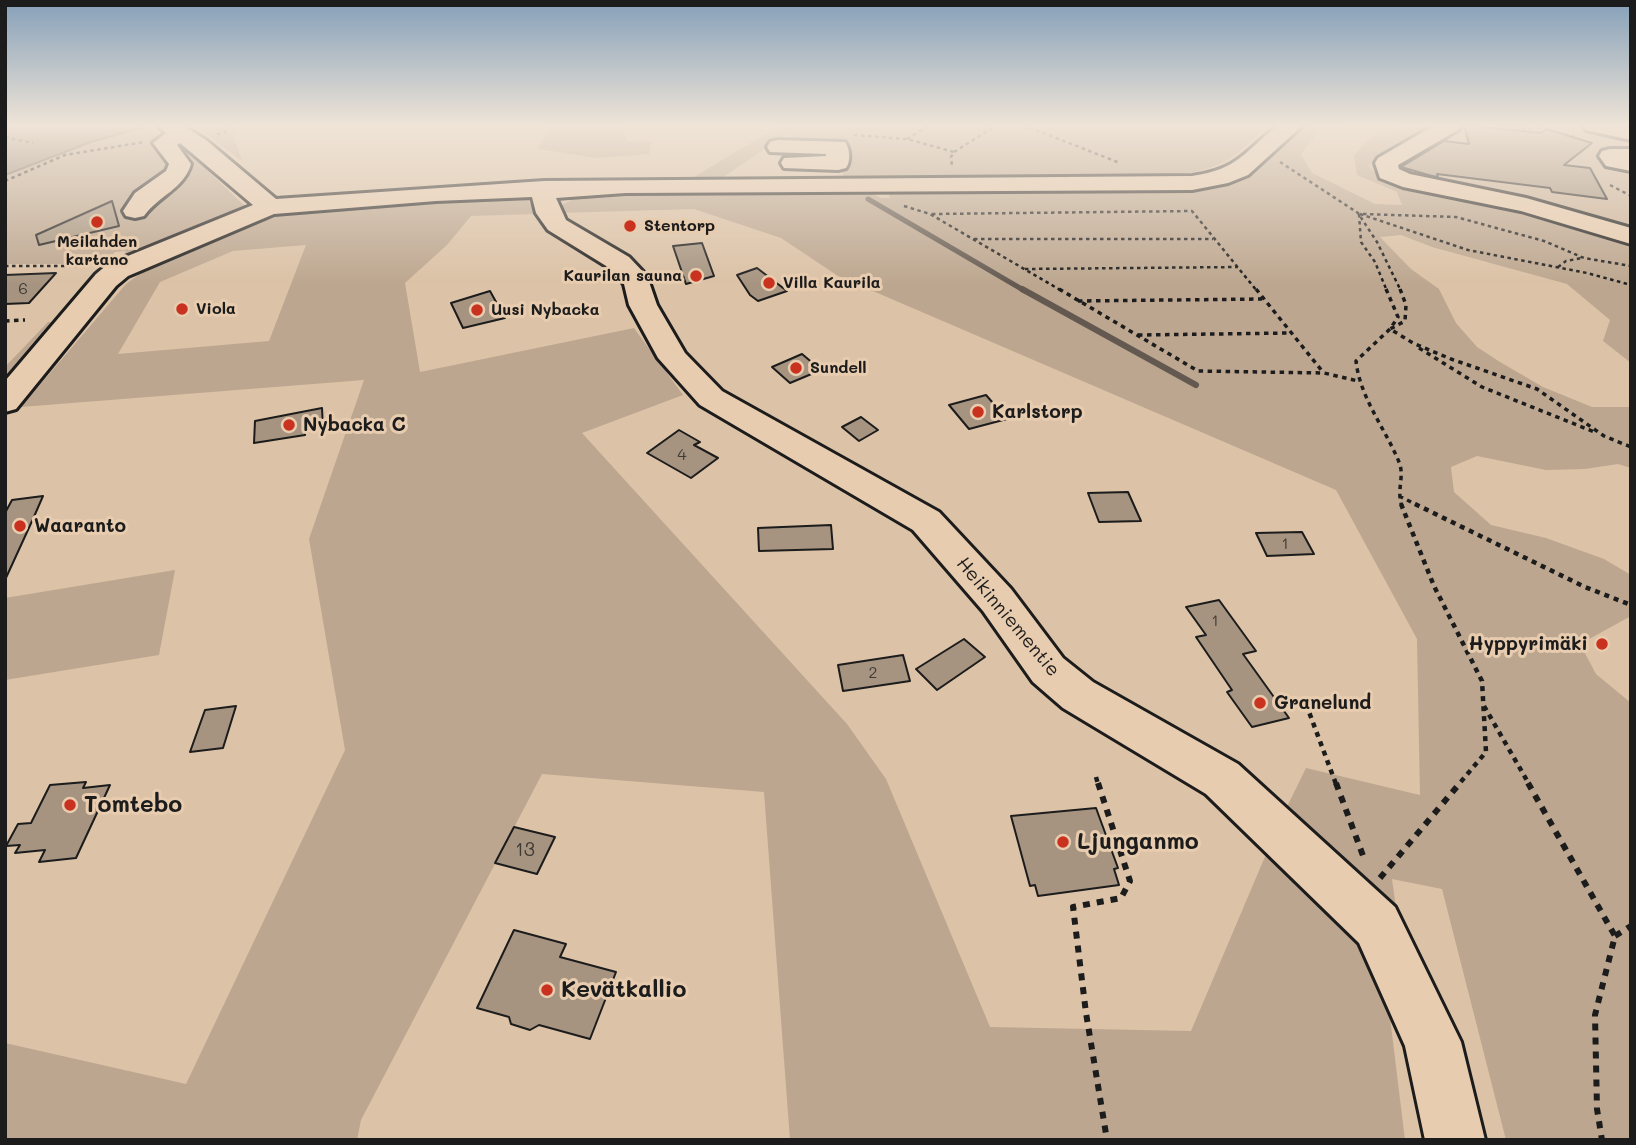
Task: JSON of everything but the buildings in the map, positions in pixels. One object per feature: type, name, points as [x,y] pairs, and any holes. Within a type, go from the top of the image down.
[{"type":"street","points":[[135,211],[135,207],[163,188],[172,178]]},
{"type":"street","points":[[237,178],[270,207]]},
{"type":"street","points":[[727,184],[731,178]]},
{"type":"street","points":[[5,402],[106,280],[118,270],[270,207],[553,196],[727,184],[1192,183],[1215,178]]},
{"type":"street","points":[[1400,178],[1526,205],[1631,236]]},
{"type":"street","name":"Heikinniementie","points":[[553,196],[549,216],[557,225],[620,263],[637,282],[643,305],[673,358],[711,398],[926,521],[997,600],[1048,670],[1078,695],[1222,779],[1377,925],[1433,1042],[1455,1140]]},
{"type":"path","points":[[1308,178],[1359,214],[1369,225],[1374,242],[1388,263],[1407,307],[1405,321],[1390,329]]},
{"type":"path","points":[[1610,185],[1631,196]]},
{"type":"path","points":[[897,204],[930,214],[1198,371],[1324,373],[1358,381]]},
{"type":"path","points":[[930,214],[1192,211],[1324,373]]},
{"type":"path","points":[[1359,214],[1456,217],[1544,241],[1584,258],[1631,266]]},
{"type":"path","points":[[1359,214],[1468,250],[1631,285]]},
{"type":"path","points":[[1359,214],[1361,242],[1375,262],[1398,317],[1390,329],[1356,361],[1358,381],[1401,466],[1398,496],[1434,586],[1482,681],[1486,752],[1374,885]]},
{"type":"path","points":[[973,239],[1214,239]]},
{"type":"path","points":[[1557,267],[1566,261],[1584,258]]},
{"type":"path","points":[[5,266],[86,266]]},
{"type":"path","points":[[1024,269],[1238,267]]},
{"type":"path","points":[[1077,300],[1263,299]]},
{"type":"path","points":[[5,321],[25,320]]},
{"type":"path","points":[[1390,329],[1438,363],[1505,399],[1631,447]]},
{"type":"path","points":[[1137,335],[1291,333]]},
{"type":"path","points":[[1413,343],[1537,388],[1604,436]]},
{"type":"path","points":[[1398,496],[1585,587],[1631,605]]},
{"type":"path","points":[[1306,705],[1369,872]]},
{"type":"path","points":[[1483,705],[1615,936]]},
{"type":"path","points":[[1096,777],[1130,881],[1121,898],[1073,907],[1086,1013],[1107,1140]]},
{"type":"path","points":[[1602,1140],[1597,1109],[1595,1015],[1615,936],[1631,926]]},
{"type":"shaded area","points":[[5,178],[216,178],[249,210],[118,262],[126,251],[115,252],[104,264],[5,264]]},
{"type":"shaded area","points":[[1237,178],[1323,178],[1375,204],[1402,205],[1397,192],[1365,178],[1382,178],[1516,211],[1631,244],[1631,363],[1603,341],[1610,320],[1567,284],[1432,247],[1401,235],[1380,237],[1411,269],[1439,289],[1456,323],[1477,347],[1543,387],[1592,407],[1631,407],[1631,468],[1618,464],[1585,469],[1546,470],[1477,456],[1451,467],[1454,492],[1491,525],[1546,538],[1604,559],[1631,575],[1631,616],[1580,644],[1596,674],[1631,703],[1631,1140],[1506,1140],[1442,889],[1392,879],[1398,923],[1282,817],[1306,768],[1420,795],[1417,639],[1336,490],[838,276],[781,238],[694,209],[559,213],[563,204],[581,196],[620,194],[866,190],[881,198],[890,198],[886,188],[1223,185]]},
{"type":"shaded area","points":[[1382,178],[1631,178],[1631,244],[1516,211]]},
{"type":"shaded area","points":[[526,195],[535,214],[471,216],[447,245],[405,283],[420,372],[634,328],[683,395],[582,433],[847,724],[886,779],[990,1027],[1191,1031],[1275,833],[1353,915],[1386,985],[1405,1140],[790,1140],[764,792],[542,774],[361,1120],[357,1140],[5,1140],[5,1043],[186,1084],[345,750],[309,539],[364,380],[21,407],[126,284],[145,270],[220,237],[289,212]],"holes":[[[306,245],[269,341],[118,354],[160,282],[233,251]]]},
{"type":"shaded area","points":[[48,322],[60,322],[5,385],[5,367]]},
{"type":"shaded area","points":[[175,570],[159,655],[5,680],[5,598]]},
{"type":"waterway","points":[[868,199],[1025,291]]},
{"type":"waterway","points":[[1022,289],[1196,385]]},
{"type":"place","name":"Meilahden kartano","points":[[97,222]]},
{"type":"place","name":"Stentorp","points":[[630,226]]},
{"type":"place","name":"Kaurilan sauna","points":[[696,276]]},
{"type":"place","name":"Villa Kaurila","points":[[769,283]]},
{"type":"place","name":"Viola","points":[[182,309]]},
{"type":"place","name":"Uusi Nybacka","points":[[477,310]]},
{"type":"place","name":"Sundell","points":[[796,368]]},
{"type":"place","name":"Karlstorp","points":[[978,412]]},
{"type":"place","name":"Nybacka C","points":[[289,425]]},
{"type":"place","name":"Waaranto","points":[[20,526]]},
{"type":"place","name":"Hyppyrimäki","points":[[1602,644]]},
{"type":"place","name":"Granelund","points":[[1260,703]]},
{"type":"place","name":"Tomtebo","points":[[70,805]]},
{"type":"place","name":"Ljunganmo","points":[[1063,842]]},
{"type":"place","name":"Kevätkallio","points":[[547,990]]}]
